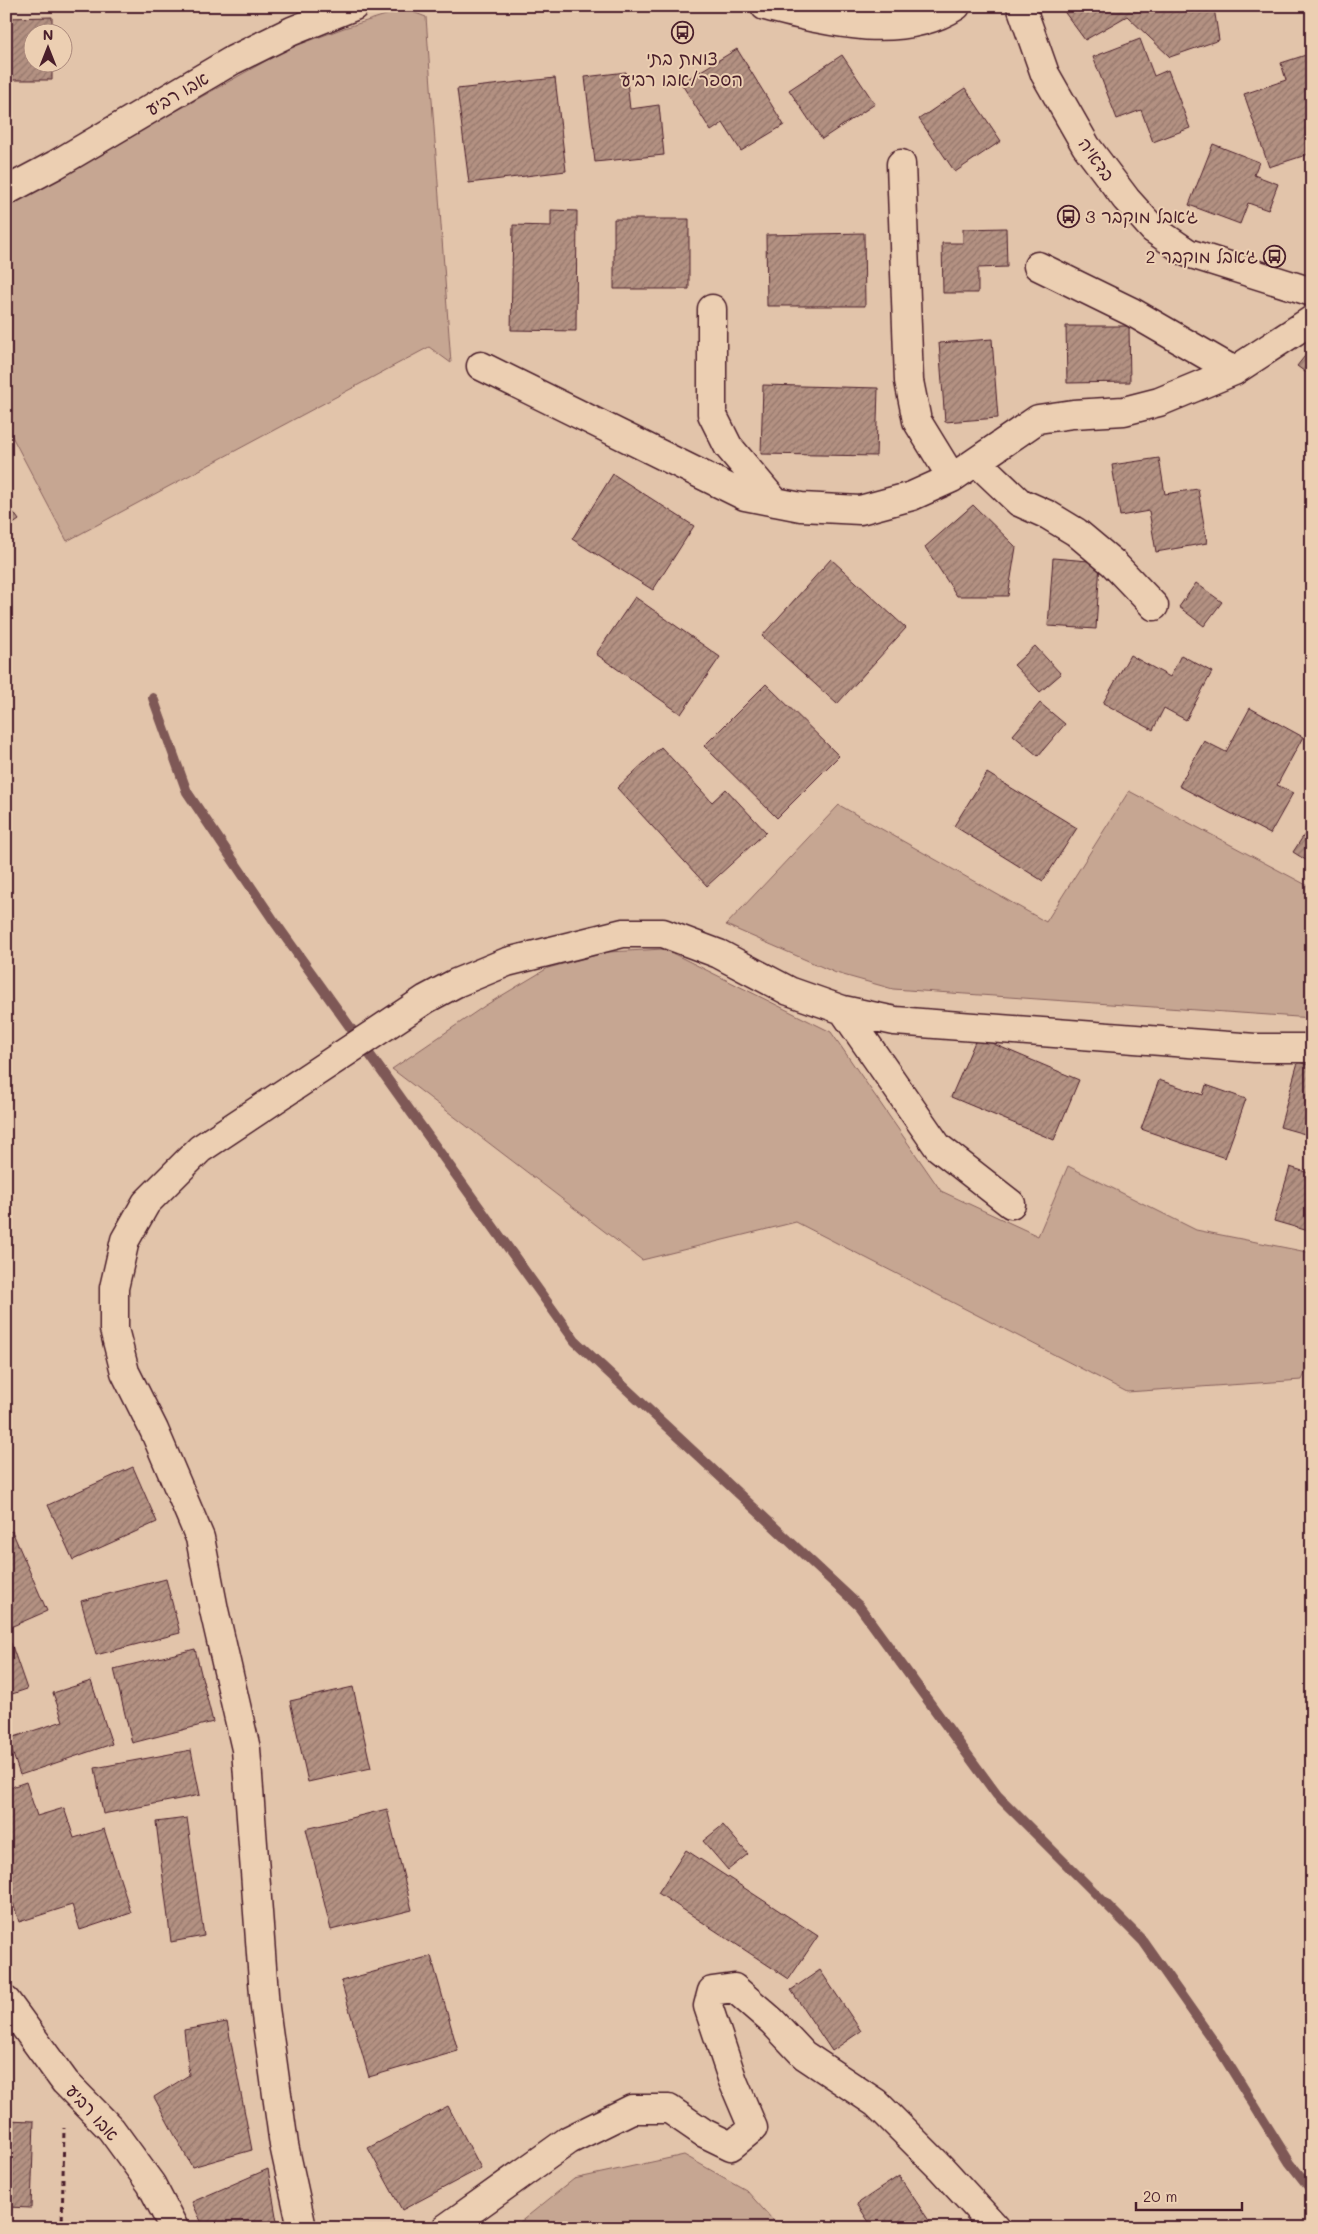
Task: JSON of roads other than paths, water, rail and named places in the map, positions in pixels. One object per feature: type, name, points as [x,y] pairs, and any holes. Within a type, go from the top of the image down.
[{"type":"street","name":"אבו רביע","points":[[6,191],[55,165],[233,60],[292,31],[354,6]]},
{"type":"street","points":[[765,6],[834,22],[884,26],[916,23],[943,14],[956,6]]},
{"type":"street","name":"בדאיה","points":[[1021,6],[1046,74],[1086,146],[1126,199],[1153,229],[1188,253],[1312,292]]},
{"type":"street","points":[[900,164],[908,381],[917,421],[952,478]]},
{"type":"street","points":[[1038,266],[1132,312],[1234,371]]},
{"type":"street","points":[[712,309],[712,414],[728,446],[775,502]]},
{"type":"street","points":[[481,366],[744,496],[801,507],[860,510],[912,496],[952,478],[1038,419],[1073,414],[1124,411],[1159,402],[1234,371],[1312,320]]},
{"type":"street","points":[[977,462],[1019,502],[1048,515],[1076,532],[1113,563],[1154,606]]},
{"type":"street","points":[[302,2228],[284,2145],[264,2008],[246,1749],[214,1610],[200,1538],[154,1430],[125,1372],[114,1329],[114,1288],[125,1240],[146,1202],[200,1149],[426,999],[456,983],[507,962],[623,932],[663,932],[720,954],[789,991],[843,1010],[894,1021],[1255,1048],[1312,1048]]},
{"type":"street","points":[[843,1010],[938,1147],[1011,1204]]},
{"type":"street","points":[[446,2228],[569,2140],[632,2109],[669,2109],[704,2133],[731,2146],[753,2128],[733,2081],[708,2006],[712,1991],[734,1988],[772,2021],[804,2055],[876,2104],[941,2168],[996,2228]]},
{"type":"street","name":"אבו רביע","points":[[6,2001],[65,2082],[111,2129],[151,2184],[174,2228]]},
{"type":"waterway","points":[[153,698],[187,792],[274,921],[575,1341],[859,1606],[997,1795],[1143,1941],[1221,2052],[1290,2163],[1312,2191]]},
{"type":"place","name":"צומת בתי הספר/אבו רביע","points":[[682,33]]},
{"type":"place","name":"ג׳אבל מוקבר 3","points":[[1069,216]]},
{"type":"place","name":"ג׳אבל מוקבר 2","points":[[1274,256]]}]
